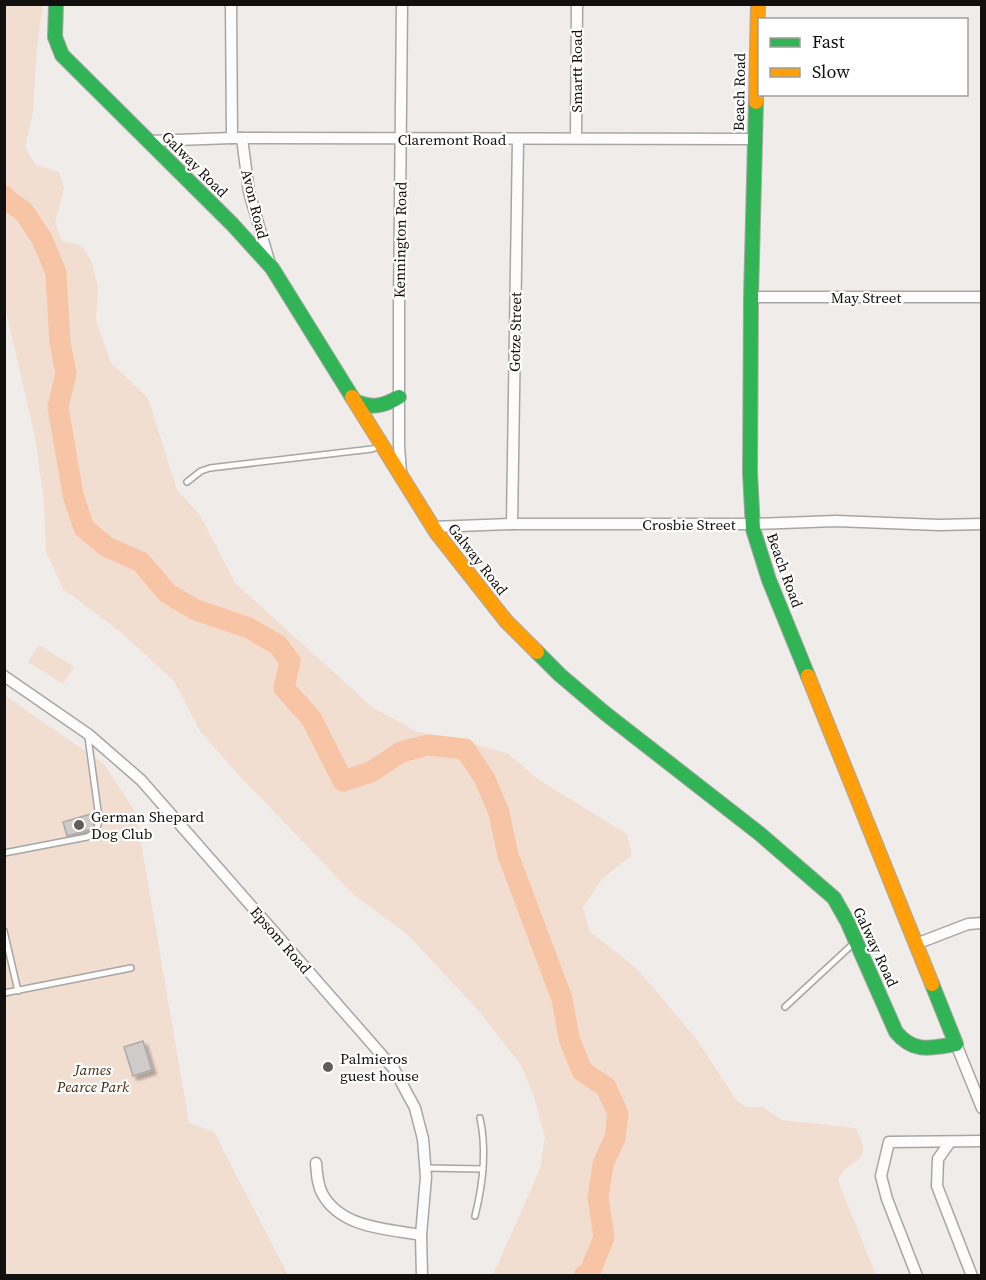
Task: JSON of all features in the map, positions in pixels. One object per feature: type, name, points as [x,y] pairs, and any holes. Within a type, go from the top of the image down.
[{"type":"street","name":"Galway Road","points":[[56,4],[54,30],[59,50],[234,225],[272,268],[433,527],[491,603],[545,661],[606,714],[813,878],[834,898],[856,941],[896,1032],[901,1038],[925,1049],[956,1044]]},
{"type":"street","name":"Avon Road","points":[[231,4],[237,138],[249,192],[272,268]]},
{"type":"street","name":"Kennington Road","points":[[401,476],[399,397],[402,4]]},
{"type":"street","name":"Smartt Road","points":[[576,138],[577,4]]},
{"type":"street","name":"Beach Road","points":[[758,4],[751,297],[752,524],[769,580],[981,1108]]},
{"type":"street","name":"Claremont Road","points":[[149,141],[237,138],[755,139]]},
{"type":"street","name":"Gotze Street","points":[[512,524],[518,139]]},
{"type":"street","name":"May Street","points":[[751,297],[981,297]]},
{"type":"street","points":[[355,401],[374,408],[386,405],[399,397]]},
{"type":"street","name":"Crosbie Street","points":[[433,527],[512,524],[752,524],[836,521],[939,525],[981,524]]},
{"type":"street","name":"Epsom Road","points":[[4,676],[88,734],[141,780],[394,1069],[409,1095],[420,1125],[425,1168],[421,1235],[422,1275]]},
{"type":"street","points":[[916,944],[968,924],[981,923]]},
{"type":"street","points":[[917,1275],[887,1199],[881,1176],[889,1142],[981,1141]]},
{"type":"street","points":[[950,1142],[938,1159],[937,1186],[972,1275]]},
{"type":"street","points":[[316,1162],[317,1180],[323,1196],[339,1213],[360,1224],[421,1235]]},
{"type":"lane","points":[[188,482],[201,471],[210,468],[372,449],[382,445]]},
{"type":"lane","points":[[4,853],[87,837],[95,833],[99,818],[88,734]]},
{"type":"lane","points":[[4,931],[18,991]]},
{"type":"lane","points":[[785,1007],[856,941]]},
{"type":"lane","points":[[4,993],[131,968]]},
{"type":"lane","points":[[475,1216],[483,1169],[483,1133],[480,1118]]},
{"type":"lane","points":[[425,1168],[483,1169]]},
{"type":"green space","points":[[4,5],[43,5],[37,48],[33,112],[25,147],[36,165],[59,172],[64,188],[55,223],[62,241],[82,246],[92,263],[98,287],[96,321],[111,363],[148,398],[177,490],[200,515],[235,583],[372,707],[417,732],[456,739],[507,753],[539,780],[627,834],[632,855],[602,879],[583,907],[590,932],[634,966],[658,993],[697,1040],[737,1101],[746,1107],[763,1107],[782,1120],[855,1128],[861,1140],[862,1155],[842,1173],[838,1181],[876,1275],[493,1275],[540,1169],[545,1137],[534,1097],[521,1065],[478,1010],[407,934],[354,895],[236,772],[200,731],[174,681],[122,633],[63,589],[46,551],[44,501],[35,437],[5,307]]},
{"type":"green space","points":[[39,645],[74,667],[63,684],[28,662]]},
{"type":"green space","name":"James Pearce Park","points":[[4,695],[104,764],[136,813],[189,1123],[214,1132],[288,1275],[5,1275]]},
{"type":"building","name":"German Shepard Dog Club","points":[[91,814],[95,828],[67,836],[63,822]]},
{"type":"building","points":[[143,1041],[152,1070],[133,1076],[124,1047]]},
{"type":"waterway","points":[[4,196],[24,212],[42,239],[56,273],[60,343],[66,373],[58,407],[73,495],[84,528],[107,547],[141,562],[167,593],[196,610],[249,628],[278,645],[290,661],[284,688],[311,718],[343,781],[371,772],[401,752],[428,745],[465,749],[485,779],[499,813],[508,855],[562,999],[569,1038],[582,1071],[606,1087],[618,1114],[615,1138],[603,1164],[598,1198],[604,1237],[590,1272],[584,1276]]},
{"type":"traffic: fast","points":[[56,4],[55,37],[62,55],[233,225],[272,268],[352,397]]},
{"type":"traffic: fast","points":[[756,102],[751,297],[750,473],[753,529],[769,580],[808,676]]},
{"type":"traffic: fast","points":[[355,401],[377,405],[388,403],[399,397]]},
{"type":"traffic: fast","points":[[537,652],[606,714],[760,834],[834,898],[847,921],[896,1032],[917,1047],[956,1044],[932,984]]},
{"type":"traffic: slow","points":[[756,102],[758,4]]},
{"type":"traffic: slow","points":[[352,397],[436,532],[506,621],[537,652]]},
{"type":"traffic: slow","points":[[808,676],[932,984]]},
{"type":"place","name":"German Shepard Dog Club","points":[[79,825]]},
{"type":"place","name":"Palmieros guest house","points":[[328,1067]]}]
